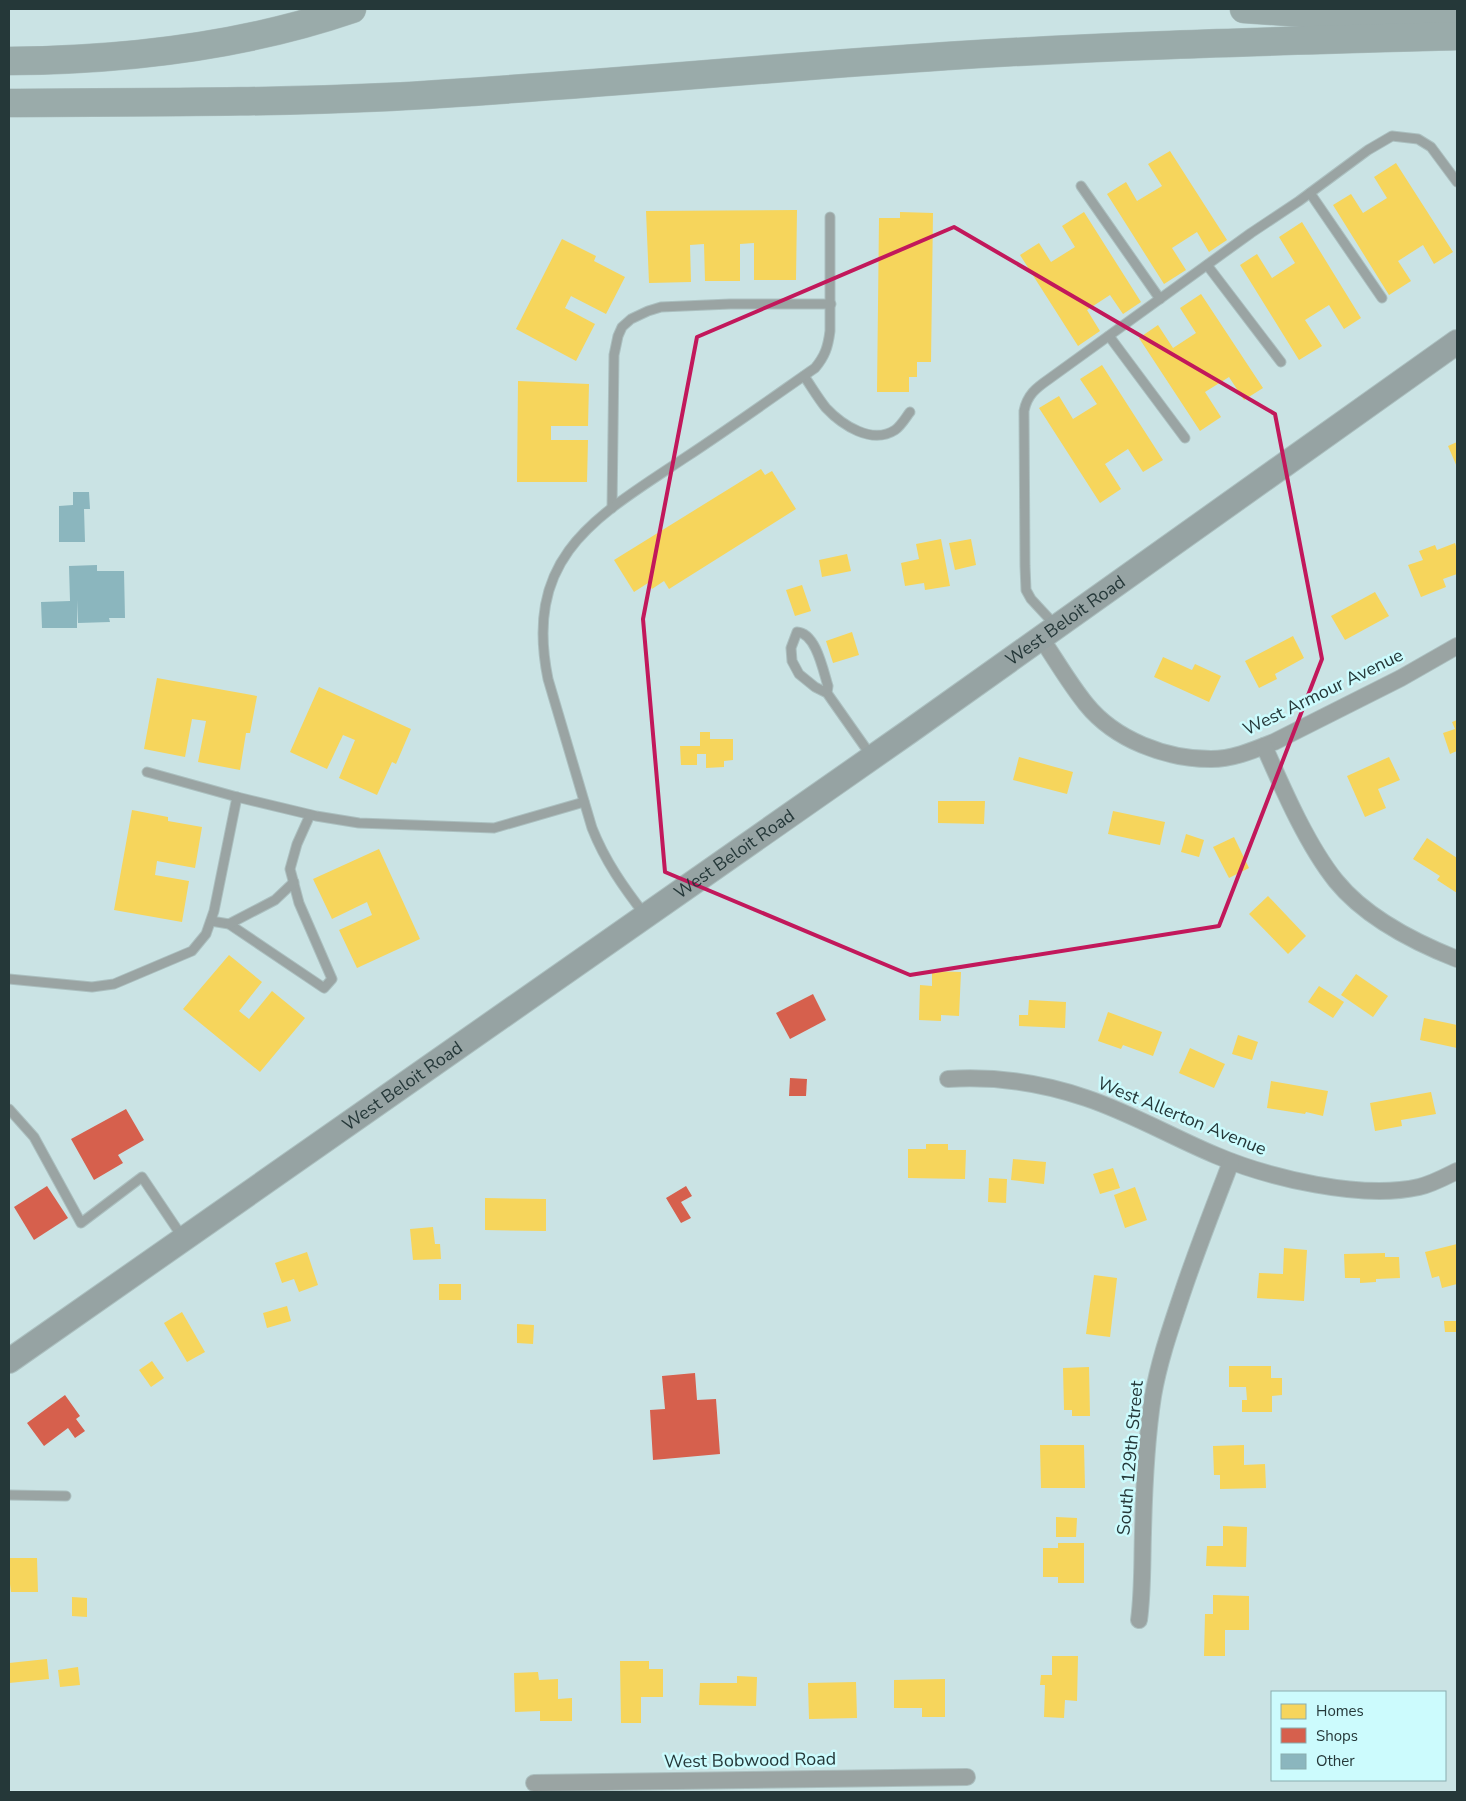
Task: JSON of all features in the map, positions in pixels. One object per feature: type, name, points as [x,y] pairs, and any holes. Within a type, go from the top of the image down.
[{"type":"highway","points":[[9,61],[100,59],[184,49],[277,30],[352,9]]},
{"type":"highway","points":[[1244,9],[1344,16],[1457,17]]},
{"type":"highway","points":[[9,103],[208,102],[386,97],[1081,48],[1457,36]]},
{"type":"main road","name":"West Beloit Road","points":[[9,1361],[872,757],[1457,342]]},
{"type":"street","name":"West Armour Avenue","points":[[1049,632],[1086,704],[1101,720],[1120,734],[1139,744],[1180,756],[1212,759],[1252,751],[1264,746],[1401,678],[1457,646]]},
{"type":"street","points":[[1264,746],[1310,840],[1323,862],[1341,886],[1375,917],[1428,948],[1457,959]]},
{"type":"street","name":"West Allerton Avenue","points":[[948,1078],[1008,1080],[1047,1087],[1087,1098],[1231,1162],[1306,1183],[1385,1190],[1418,1187],[1457,1171]]},
{"type":"street","name":"South 129th Street","points":[[1139,1620],[1142,1603],[1143,1531],[1147,1460],[1156,1384],[1167,1336],[1198,1246],[1231,1162]]},
{"type":"street","name":"West Bobwood Road","points":[[534,1783],[812,1786],[967,1778]]},
{"type":"lane","points":[[1049,632],[1026,590],[1024,557],[1024,411],[1025,403],[1036,389],[1368,150],[1392,136],[1418,139],[1431,147],[1457,182]]},
{"type":"lane","points":[[1081,186],[1160,299]]},
{"type":"lane","points":[[1310,193],[1382,298]]},
{"type":"lane","points":[[645,916],[614,873],[600,849],[584,802],[548,679],[542,641],[549,591],[558,568],[571,547],[603,514],[804,376],[823,359],[828,347],[831,304],[830,217]]},
{"type":"lane","points":[[1207,266],[1281,362]]},
{"type":"lane","points":[[612,508],[614,355],[622,327],[631,319],[661,307],[730,304],[831,304]]},
{"type":"lane","points":[[1109,336],[1185,438]]},
{"type":"lane","points":[[804,376],[826,408],[845,425],[868,435],[883,434],[896,429],[910,412]]},
{"type":"lane","points":[[828,693],[828,686],[811,638],[797,632],[791,648],[792,661],[799,674],[815,687],[828,693],[872,757]]},
{"type":"lane","points":[[147,772],[310,815],[359,823],[494,828],[584,802]]},
{"type":"lane","points":[[9,978],[92,986],[114,984],[192,950],[206,934],[214,911],[237,797]]},
{"type":"lane","points":[[211,921],[229,924],[324,988],[332,979],[299,903],[290,869],[297,844],[310,815]]},
{"type":"lane","points":[[229,924],[275,900],[294,882]]},
{"type":"lane","points":[[9,1109],[34,1137],[81,1223],[142,1177],[183,1238]]},
{"type":"lane","points":[[9,1495],[66,1496]]},
{"type":"highlighted area","points":[[954,227],[1275,414],[1322,659],[1219,926],[910,975],[665,872],[643,619],[697,337]]},
{"type":"building: Homes","points":[[1170,151],[1227,240],[1209,252],[1197,232],[1172,248],[1186,270],[1164,284],[1107,194],[1126,182],[1137,201],[1162,186],[1148,164]]},
{"type":"building: Homes","points":[[1396,163],[1453,252],[1434,264],[1423,245],[1398,261],[1411,281],[1389,295],[1333,205],[1351,194],[1363,213],[1387,198],[1374,177]]},
{"type":"building: Homes","points":[[797,210],[796,280],[754,280],[754,243],[740,244],[740,281],[705,281],[704,244],[690,245],[691,282],[649,283],[646,211]]},
{"type":"building: Homes","points":[[900,212],[933,213],[931,362],[917,362],[917,377],[909,377],[909,392],[877,392],[879,218],[900,218]]},
{"type":"building: Homes","points":[[1084,212],[1141,302],[1123,314],[1110,295],[1087,310],[1100,331],[1078,346],[1020,255],[1039,243],[1051,262],[1075,247],[1062,226]]},
{"type":"building: Homes","points":[[1302,222],[1361,318],[1344,329],[1329,305],[1305,320],[1322,346],[1299,360],[1240,265],[1257,254],[1272,278],[1295,263],[1279,237]]},
{"type":"building: Homes","points":[[562,239],[596,256],[594,261],[625,277],[606,314],[571,296],[565,308],[595,324],[576,361],[516,329]]},
{"type":"building: Homes","points":[[1201,294],[1263,388],[1244,400],[1229,377],[1205,392],[1221,417],[1200,431],[1139,338],[1158,325],[1173,348],[1196,333],[1180,308]]},
{"type":"building: Homes","points":[[1102,365],[1163,460],[1143,472],[1128,449],[1105,464],[1121,489],[1100,503],[1039,408],[1059,396],[1073,419],[1097,404],[1080,379]]},
{"type":"building: Homes","points":[[518,381],[589,384],[588,426],[551,426],[551,440],[588,440],[587,482],[517,482]]},
{"type":"building: Homes","points":[[1457,442],[1457,467],[1448,446]]},
{"type":"building: Homes","points":[[761,469],[765,475],[772,471],[796,509],[669,589],[664,581],[652,589],[648,583],[634,592],[614,560]]},
{"type":"building: Homes","points":[[941,539],[950,586],[925,590],[924,583],[905,586],[901,563],[919,559],[916,544]]},
{"type":"building: Homes","points":[[971,539],[976,565],[955,570],[949,543]]},
{"type":"building: Homes","points":[[1455,543],[1457,549],[1457,574],[1443,579],[1446,587],[1421,597],[1408,565],[1423,560],[1419,551],[1435,545],[1437,550]]},
{"type":"building: Homes","points":[[847,554],[851,571],[822,577],[819,560]]},
{"type":"building: Homes","points":[[802,585],[811,611],[795,616],[786,590]]},
{"type":"building: Homes","points":[[1375,592],[1389,616],[1345,640],[1331,616]]},
{"type":"building: Homes","points":[[852,632],[859,655],[833,663],[826,641]]},
{"type":"building: Homes","points":[[1293,636],[1304,658],[1275,674],[1277,679],[1259,688],[1245,661]]},
{"type":"building: Homes","points":[[1163,657],[1192,670],[1195,664],[1221,676],[1209,702],[1154,677]]},
{"type":"building: Homes","points":[[157,678],[257,696],[250,733],[246,733],[240,770],[198,762],[206,721],[192,719],[185,757],[144,749]]},
{"type":"building: Homes","points":[[319,687],[411,729],[396,764],[392,762],[377,795],[339,778],[355,740],[343,735],[327,769],[290,752]]},
{"type":"building: Homes","points":[[1457,720],[1457,751],[1450,754],[1443,733],[1455,729],[1452,722]]},
{"type":"building: Homes","points":[[700,732],[710,732],[710,739],[733,739],[733,760],[724,761],[724,767],[706,768],[706,754],[697,754],[697,765],[681,765],[680,746],[700,746]]},
{"type":"building: Homes","points":[[1019,757],[1073,772],[1067,794],[1013,780]]},
{"type":"building: Homes","points":[[1389,757],[1400,780],[1378,789],[1386,808],[1365,817],[1347,776]]},
{"type":"building: Homes","points":[[938,801],[985,801],[984,824],[938,823]]},
{"type":"building: Homes","points":[[132,810],[168,817],[168,821],[202,827],[195,868],[157,861],[155,875],[189,881],[182,922],[114,910]]},
{"type":"building: Homes","points":[[1113,811],[1165,822],[1160,845],[1108,834]]},
{"type":"building: Homes","points":[[1186,834],[1204,840],[1199,857],[1181,852]]},
{"type":"building: Homes","points":[[1234,837],[1249,868],[1229,878],[1213,847]]},
{"type":"building: Homes","points":[[1427,838],[1457,858],[1457,893],[1437,880],[1440,876],[1413,859]]},
{"type":"building: Homes","points":[[379,849],[420,939],[357,968],[339,930],[372,915],[367,902],[332,919],[313,879]]},
{"type":"building: Homes","points":[[1268,896],[1306,936],[1288,954],[1249,914]]},
{"type":"building: Homes","points":[[229,955],[262,982],[239,1011],[249,1019],[272,991],[305,1018],[260,1072],[183,1009]]},
{"type":"building: Homes","points":[[932,971],[961,972],[959,1016],[941,1015],[941,1021],[919,1020],[920,985],[932,986]]},
{"type":"building: Homes","points":[[1356,974],[1388,996],[1373,1017],[1341,995]]},
{"type":"building: Homes","points":[[1319,986],[1344,1002],[1333,1018],[1308,1002]]},
{"type":"building: Homes","points":[[1029,1000],[1066,1002],[1065,1028],[1019,1026],[1019,1015],[1028,1015]]},
{"type":"building: Homes","points":[[1108,1012],[1162,1032],[1153,1056],[1123,1045],[1121,1049],[1098,1041]]},
{"type":"building: Homes","points":[[1424,1018],[1457,1025],[1457,1048],[1420,1040]]},
{"type":"building: Homes","points":[[1238,1035],[1258,1042],[1252,1060],[1232,1054]]},
{"type":"building: Homes","points":[[1190,1048],[1225,1064],[1214,1088],[1179,1073]]},
{"type":"building: Homes","points":[[1271,1081],[1328,1091],[1323,1116],[1306,1112],[1305,1114],[1267,1108]]},
{"type":"building: Homes","points":[[1431,1092],[1436,1114],[1401,1120],[1402,1126],[1375,1131],[1370,1103]]},
{"type":"building: Homes","points":[[926,1144],[948,1144],[948,1150],[966,1150],[965,1179],[908,1178],[908,1149],[926,1149]]},
{"type":"building: Homes","points":[[1013,1159],[1046,1162],[1044,1184],[1011,1180]]},
{"type":"building: Homes","points":[[1113,1168],[1120,1188],[1100,1194],[1093,1174]]},
{"type":"building: Homes","points":[[989,1178],[1007,1179],[1006,1203],[988,1202]]},
{"type":"building: Homes","points":[[1135,1187],[1147,1220],[1125,1228],[1114,1195]]},
{"type":"building: Homes","points":[[485,1198],[546,1199],[546,1231],[485,1230]]},
{"type":"building: Homes","points":[[433,1227],[435,1244],[440,1244],[441,1259],[413,1260],[410,1229]]},
{"type":"building: Homes","points":[[1457,1244],[1457,1284],[1442,1288],[1439,1276],[1432,1278],[1425,1252]]},
{"type":"building: Homes","points":[[1284,1248],[1307,1250],[1304,1301],[1257,1298],[1259,1273],[1283,1274]]},
{"type":"building: Homes","points":[[307,1252],[318,1285],[299,1292],[294,1279],[282,1283],[275,1263]]},
{"type":"building: Homes","points":[[1385,1253],[1385,1257],[1399,1257],[1400,1278],[1376,1279],[1376,1282],[1360,1283],[1360,1278],[1345,1278],[1344,1254]]},
{"type":"building: Homes","points":[[1094,1275],[1117,1278],[1110,1337],[1086,1334]]},
{"type":"building: Homes","points":[[439,1284],[461,1284],[461,1300],[439,1300]]},
{"type":"building: Homes","points":[[287,1306],[291,1321],[267,1328],[263,1313]]},
{"type":"building: Homes","points":[[182,1312],[205,1352],[187,1362],[164,1323]]},
{"type":"building: Homes","points":[[1444,1321],[1457,1321],[1457,1332],[1445,1332]]},
{"type":"building: Homes","points":[[517,1324],[534,1325],[533,1344],[517,1343]]},
{"type":"building: Homes","points":[[152,1361],[164,1378],[151,1387],[139,1370]]},
{"type":"building: Homes","points":[[1229,1366],[1271,1366],[1271,1378],[1282,1378],[1282,1395],[1272,1396],[1272,1412],[1242,1412],[1242,1400],[1247,1400],[1246,1387],[1229,1387]]},
{"type":"building: Homes","points":[[1089,1367],[1090,1416],[1072,1416],[1072,1410],[1064,1410],[1063,1368]]},
{"type":"building: Homes","points":[[1040,1445],[1084,1445],[1085,1488],[1041,1488]]},
{"type":"building: Homes","points":[[1244,1445],[1244,1465],[1265,1464],[1266,1488],[1220,1489],[1220,1475],[1214,1475],[1213,1446]]},
{"type":"building: Homes","points":[[1056,1517],[1077,1518],[1076,1537],[1056,1537]]},
{"type":"building: Homes","points":[[1223,1526],[1247,1527],[1246,1567],[1206,1566],[1207,1546],[1223,1546]]},
{"type":"building: Homes","points":[[1058,1543],[1084,1543],[1084,1583],[1058,1583],[1058,1577],[1043,1577],[1043,1548],[1058,1548]]},
{"type":"building: Homes","points":[[9,1558],[37,1558],[38,1592],[11,1592],[9,1584]]},
{"type":"building: Homes","points":[[1213,1595],[1249,1596],[1249,1630],[1225,1630],[1225,1656],[1204,1656],[1205,1614],[1213,1614]]},
{"type":"building: Homes","points":[[72,1597],[87,1598],[87,1617],[72,1616]]},
{"type":"building: Homes","points":[[1052,1656],[1078,1656],[1077,1701],[1065,1700],[1064,1718],[1044,1717],[1045,1685],[1040,1685],[1041,1675],[1052,1675]]},
{"type":"building: Homes","points":[[47,1659],[49,1679],[9,1683],[9,1663]]},
{"type":"building: Homes","points":[[620,1661],[649,1661],[649,1669],[663,1669],[663,1697],[641,1697],[641,1723],[621,1723]]},
{"type":"building: Homes","points":[[78,1667],[80,1685],[60,1687],[58,1670]]},
{"type":"building: Homes","points":[[538,1672],[539,1680],[558,1679],[558,1699],[572,1698],[572,1721],[540,1721],[540,1711],[515,1712],[514,1673]]},
{"type":"building: Homes","points":[[737,1676],[757,1677],[756,1706],[699,1705],[700,1683],[737,1683]]},
{"type":"building: Homes","points":[[945,1679],[945,1717],[922,1717],[922,1708],[894,1708],[894,1680]]},
{"type":"building: Homes","points":[[856,1682],[857,1718],[809,1719],[808,1683]]},
{"type":"building: Shops","points":[[813,994],[826,1020],[790,1039],[776,1013]]},
{"type":"building: Shops","points":[[790,1078],[807,1079],[806,1096],[789,1096]]},
{"type":"building: Shops","points":[[126,1109],[144,1140],[118,1155],[123,1163],[94,1180],[71,1139]]},
{"type":"building: Shops","points":[[47,1186],[68,1218],[34,1240],[14,1207]]},
{"type":"building: Shops","points":[[686,1186],[692,1196],[681,1202],[691,1218],[681,1223],[666,1198]]},
{"type":"building: Shops","points":[[695,1373],[697,1400],[716,1399],[720,1454],[653,1460],[650,1410],[665,1409],[662,1376]]},
{"type":"building: Shops","points":[[65,1395],[80,1416],[76,1419],[85,1431],[75,1438],[68,1428],[44,1446],[27,1423]]},
{"type":"building: Other","points":[[73,492],[89,492],[90,509],[84,509],[85,542],[59,542],[59,506],[73,505]]},
{"type":"building: Other","points":[[97,565],[97,571],[124,571],[125,618],[109,618],[110,622],[78,623],[77,600],[77,628],[42,628],[41,602],[70,601],[69,566]]}]
